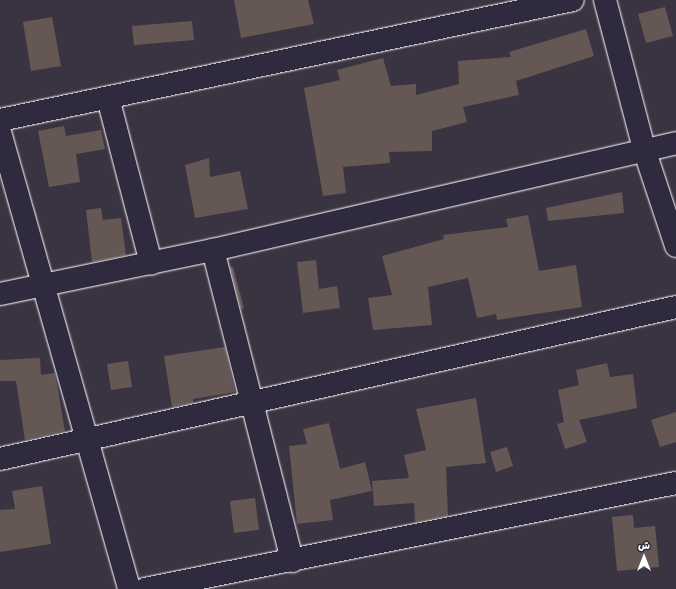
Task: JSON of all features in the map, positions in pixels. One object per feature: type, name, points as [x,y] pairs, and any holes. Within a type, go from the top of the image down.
[{"type":"street","points":[[0,120],[573,0]]},
{"type":"street","points":[[605,0],[644,150],[676,246]]},
{"type":"street","points":[[108,98],[151,263]]},
{"type":"street","points":[[0,132],[45,284],[86,439],[129,589]]},
{"type":"street","points":[[0,294],[213,250],[676,143]]},
{"type":"street","points":[[213,250],[250,402],[292,560]]},
{"type":"street","points":[[0,459],[676,307]]},
{"type":"street","points":[[145,589],[676,483]]},
{"type":"building","points":[[234,0],[308,0],[314,24],[241,38]]},
{"type":"building","points":[[665,7],[673,36],[646,43],[638,14]]},
{"type":"building","points":[[52,17],[61,66],[31,71],[23,22]]},
{"type":"building","points":[[192,21],[194,40],[134,45],[132,26]]},
{"type":"building","points":[[586,29],[594,56],[516,81],[519,95],[463,107],[467,122],[432,131],[432,151],[389,152],[390,163],[343,167],[346,193],[323,196],[304,88],[340,80],[337,70],[383,58],[391,86],[416,84],[416,95],[459,84],[458,61],[511,57],[509,52]]},
{"type":"building","points":[[64,126],[66,136],[101,130],[105,149],[76,154],[80,182],[49,187],[38,131]]},
{"type":"building","points":[[209,158],[210,177],[240,171],[248,209],[195,218],[185,165]]},
{"type":"building","points":[[622,192],[624,213],[548,221],[546,208]]},
{"type":"building","points":[[101,208],[103,220],[121,218],[126,255],[92,262],[86,210]]},
{"type":"building","points":[[528,215],[539,271],[576,265],[582,307],[497,320],[496,314],[477,318],[468,278],[428,287],[432,325],[373,330],[368,298],[392,295],[382,256],[444,239],[443,235],[508,227],[506,219]]},
{"type":"building","points":[[316,260],[319,289],[337,286],[340,308],[303,313],[297,262]]},
{"type":"building","points":[[230,267],[233,267],[244,308],[241,309]]},
{"type":"building","points":[[225,347],[235,392],[193,399],[193,403],[172,407],[164,356]]},
{"type":"building","points":[[40,358],[41,375],[55,373],[65,431],[25,440],[16,381],[0,381],[0,360]]},
{"type":"building","points":[[128,361],[132,387],[111,390],[107,364]]},
{"type":"building","points":[[607,363],[610,377],[633,374],[637,408],[579,420],[587,442],[565,449],[557,424],[564,422],[558,390],[579,385],[576,370]]},
{"type":"building","points":[[476,398],[486,463],[446,467],[448,516],[415,522],[414,503],[374,506],[372,481],[409,478],[404,455],[426,450],[416,409]]},
{"type":"building","points":[[676,412],[676,442],[660,447],[651,420]]},
{"type":"building","points":[[329,423],[340,469],[365,462],[372,491],[330,500],[333,520],[297,524],[289,446],[307,444],[303,429]]},
{"type":"building","points":[[507,447],[513,466],[496,472],[490,452]]},
{"type":"building","points":[[42,486],[51,544],[0,552],[0,510],[15,509],[12,491]]},
{"type":"building","points":[[255,498],[259,530],[234,533],[230,501]]},
{"type":"building","points":[[633,515],[634,528],[655,526],[659,567],[617,571],[612,517]]}]
